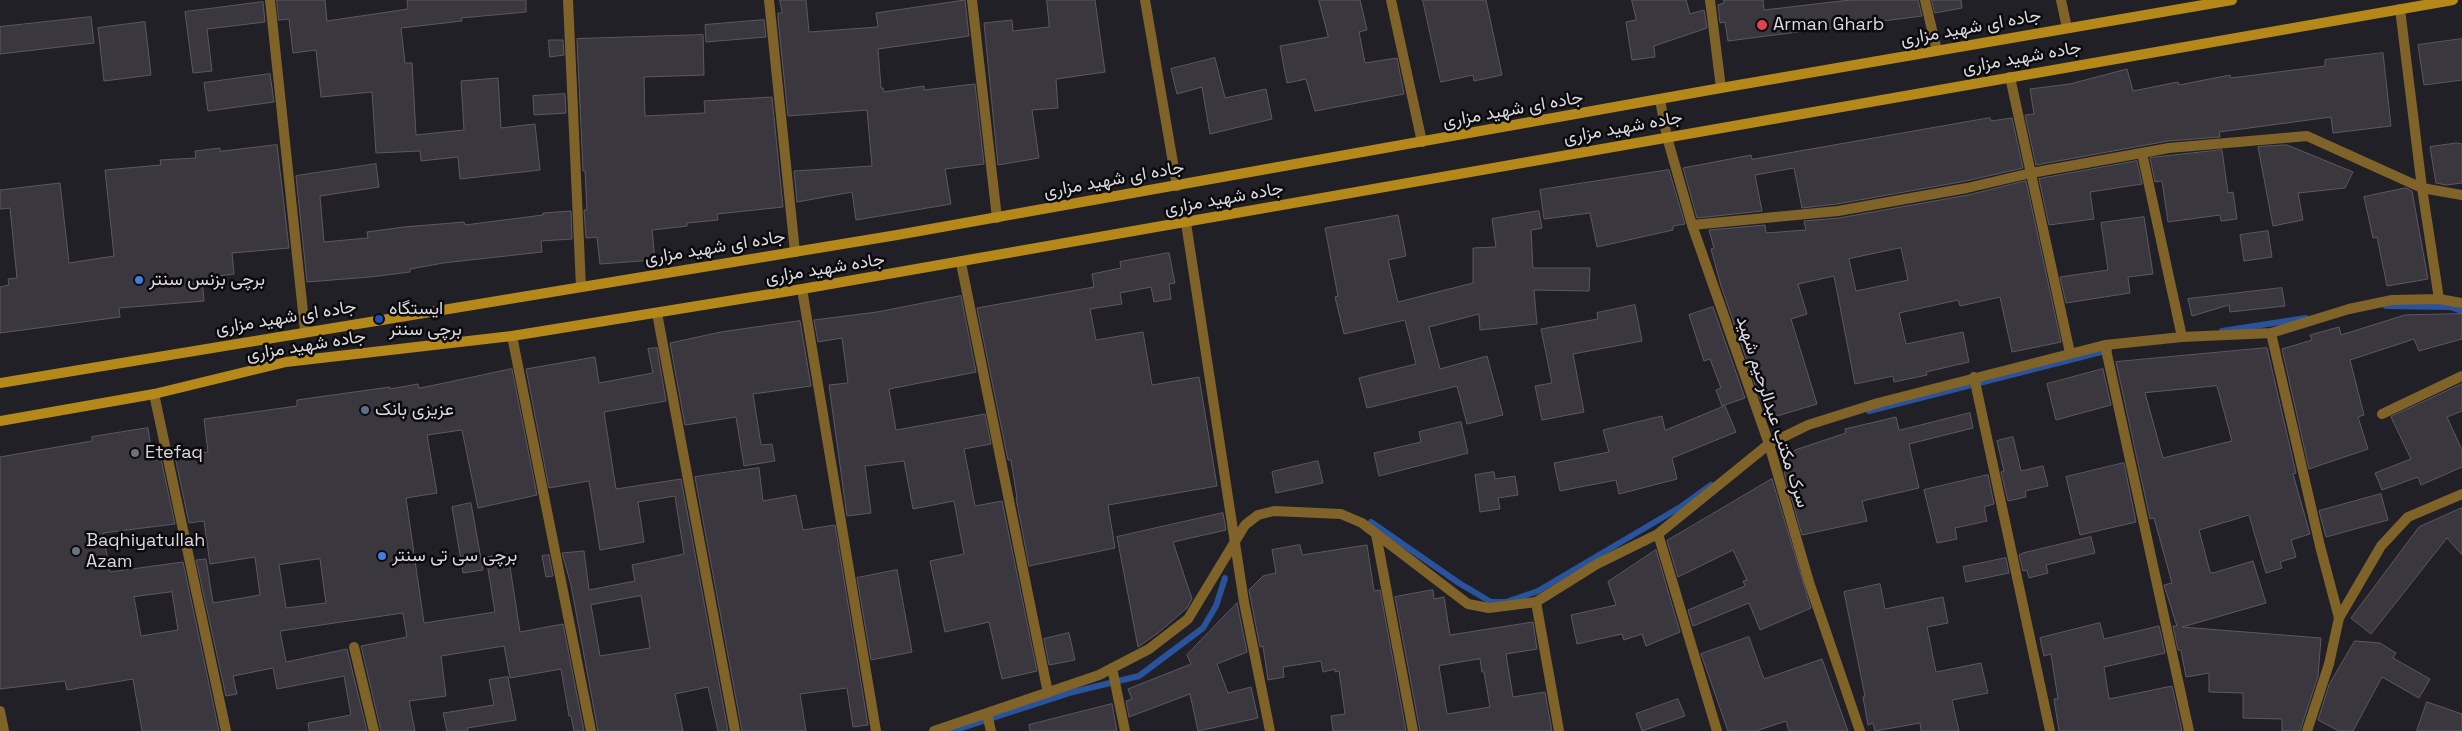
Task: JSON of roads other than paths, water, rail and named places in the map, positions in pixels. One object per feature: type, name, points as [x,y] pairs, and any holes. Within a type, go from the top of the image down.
[{"type":"main road","name":"جاده ای شهید مزاری","points":[[0,383],[304,331],[997,218],[2208,2],[2232,0]]},
{"type":"main road","name":"جاده شهید مزاری","points":[[0,421],[154,394],[286,362],[512,336],[961,263],[1667,137],[2453,0]]},
{"type":"street","points":[[270,0],[304,331]]},
{"type":"street","points":[[568,0],[581,286]]},
{"type":"street","points":[[769,0],[795,252]]},
{"type":"street","points":[[972,0],[997,218]]},
{"type":"street","points":[[1145,0],[1176,186]]},
{"type":"street","points":[[1391,0],[1422,142]]},
{"type":"street","points":[[1710,0],[1721,88]]},
{"type":"street","points":[[1925,0],[1937,51]]},
{"type":"street","points":[[2061,0],[2067,28]]},
{"type":"street","points":[[2400,9],[2422,188],[2439,299]]},
{"type":"street","points":[[2010,77],[2070,353]]},
{"type":"street","name":"سرک مکتب عبدالرحیم شهید","points":[[1660,100],[1667,137],[1692,225],[1769,444],[1809,582],[1860,731]]},
{"type":"street","points":[[1692,225],[1838,211],[1967,188],[2031,173],[2169,148],[2307,136],[2422,188],[2462,195]]},
{"type":"street","points":[[2142,153],[2182,338]]},
{"type":"street","points":[[1186,223],[1244,602],[1270,731]]},
{"type":"street","points":[[961,263],[1048,693]]},
{"type":"street","points":[[802,289],[876,731]]},
{"type":"street","points":[[934,731],[1099,675],[1149,649],[1188,619],[1245,525],[1258,515],[1274,511],[1341,514],[1362,523],[1468,604],[1489,608],[1536,602],[1597,564],[1658,534],[1769,444],[1808,425],[1878,403],[1974,377],[2105,345],[2271,333],[2349,309],[2392,300],[2439,299],[2462,303]]},
{"type":"street","points":[[657,313],[735,731]]},
{"type":"street","points":[[2271,333],[2320,546],[2339,618]]},
{"type":"street","points":[[512,336],[591,731]]},
{"type":"street","points":[[2105,345],[2189,731]]},
{"type":"street","points":[[2382,414],[2462,376]]},
{"type":"street","points":[[1974,377],[2050,731]]},
{"type":"street","points":[[154,394],[226,731]]},
{"type":"street","points":[[2307,731],[2329,664],[2339,618],[2381,546],[2408,517],[2462,494]]},
{"type":"street","points":[[1376,534],[1413,731]]},
{"type":"street","points":[[1658,534],[1717,731]]},
{"type":"street","points":[[1536,602],[1559,731]]},
{"type":"street","points":[[354,647],[374,731]]},
{"type":"street","points":[[1112,668],[1125,731]]},
{"type":"street","points":[[0,711],[4,731]]},
{"type":"street","points":[[987,714],[990,731]]},
{"type":"waterway","points":[[2386,306],[2450,307],[2462,311]]},
{"type":"waterway","points":[[2222,331],[2306,318]]},
{"type":"waterway","points":[[1869,411],[2109,350]]},
{"type":"waterway","points":[[1371,522],[1459,583],[1491,602],[1506,602],[1538,591],[1682,506],[1711,485]]},
{"type":"waterway","points":[[952,731],[1073,692],[1139,676],[1203,628],[1216,606],[1225,578]]},
{"type":"place","name":"Arman Gharb","points":[[1762,25]]},
{"type":"place","name":"برچی بزنس سنتر","points":[[139,280]]},
{"type":"place","name":"ایستگاه برچی سنتر","points":[[379,319]]},
{"type":"place","name":"عزیزی بانک","points":[[365,410]]},
{"type":"place","name":"Etefaq","points":[[135,453]]},
{"type":"place","name":"Baqhiyatullah Azam","points":[[76,551]]},
{"type":"place","name":"برچی سی تی سنتر","points":[[382,556]]}]
